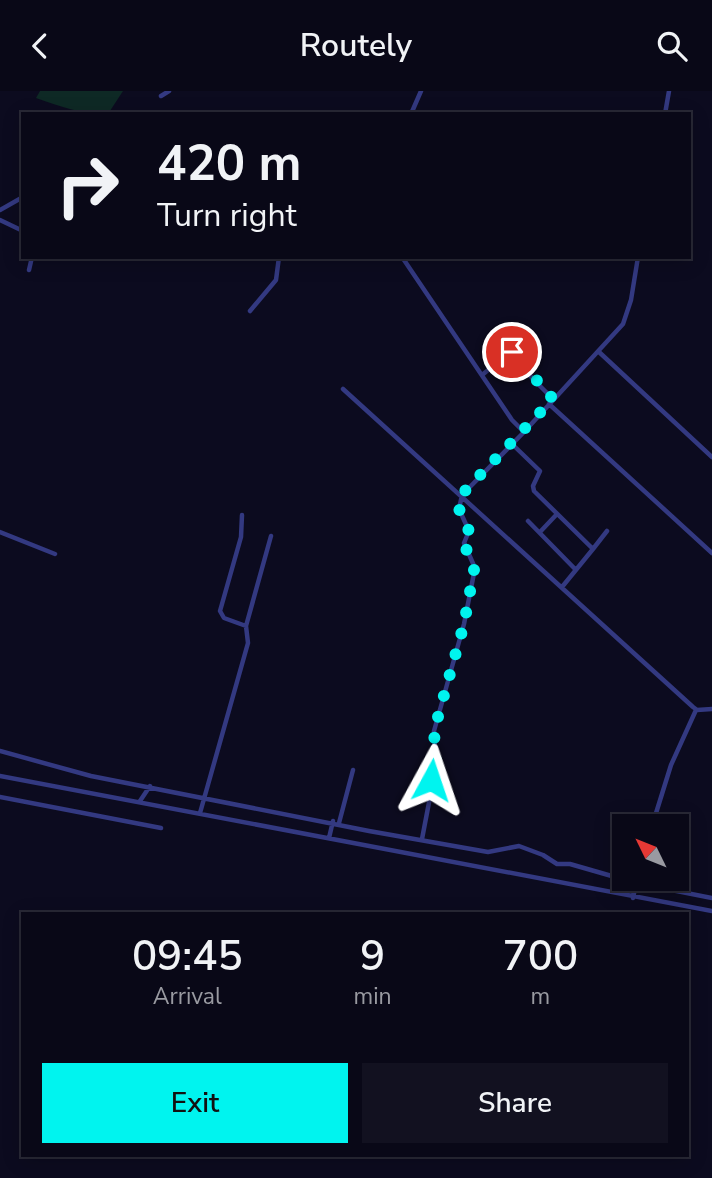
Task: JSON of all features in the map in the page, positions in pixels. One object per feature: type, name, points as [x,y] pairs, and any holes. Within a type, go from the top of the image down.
[{"type":"street","points":[[161,96],[169,91]]},
{"type":"street","points":[[412,112],[421,91]]},
{"type":"street","points":[[665,112],[669,91]]},
{"type":"street","points":[[0,210],[21,198]]},
{"type":"street","points":[[0,220],[21,229]]},
{"type":"street","points":[[29,270],[32,259]]},
{"type":"street","points":[[250,311],[276,280],[279,259]]},
{"type":"street","points":[[403,259],[524,432]]},
{"type":"street","points":[[422,839],[436,766],[434,731],[464,624],[475,568],[464,543],[469,531],[459,509],[461,495],[524,432],[623,324],[631,300],[638,259]]},
{"type":"street","points":[[599,352],[712,457]]},
{"type":"street","points":[[482,375],[508,354],[514,353],[551,401],[712,554]]},
{"type":"street","points":[[343,389],[696,710],[712,709]]},
{"type":"street","points":[[512,444],[538,469],[540,474],[532,488],[593,549]]},
{"type":"street","points":[[540,532],[557,514]]},
{"type":"street","points":[[242,515],[241,537],[220,611],[223,618],[246,626]]},
{"type":"street","points":[[528,521],[576,570]]},
{"type":"street","points":[[562,587],[607,531]]},
{"type":"street","points":[[0,532],[55,554]]},
{"type":"street","points":[[200,813],[248,643],[246,626],[271,536]]},
{"type":"street","points":[[656,814],[673,761],[696,710]]},
{"type":"street","points":[[0,751],[91,776],[488,852],[519,846],[543,855],[554,863],[612,875]]},
{"type":"street","points":[[339,823],[353,770]]},
{"type":"street","points":[[0,776],[632,898],[712,911]]},
{"type":"street","points":[[139,801],[150,786]]},
{"type":"street","points":[[0,797],[161,828]]},
{"type":"street","points":[[329,838],[333,821]]},
{"type":"street","points":[[632,898],[634,891]]},
{"type":"street","points":[[681,891],[712,898]]},
{"type":"green space","points":[[40,91],[123,91],[109,112],[80,111],[36,98]]},
{"type":"route","points":[[431,780],[436,766],[434,731],[464,624],[470,581],[475,568],[465,549],[465,538],[469,531],[459,509],[461,495],[553,399],[512,352]]}]
